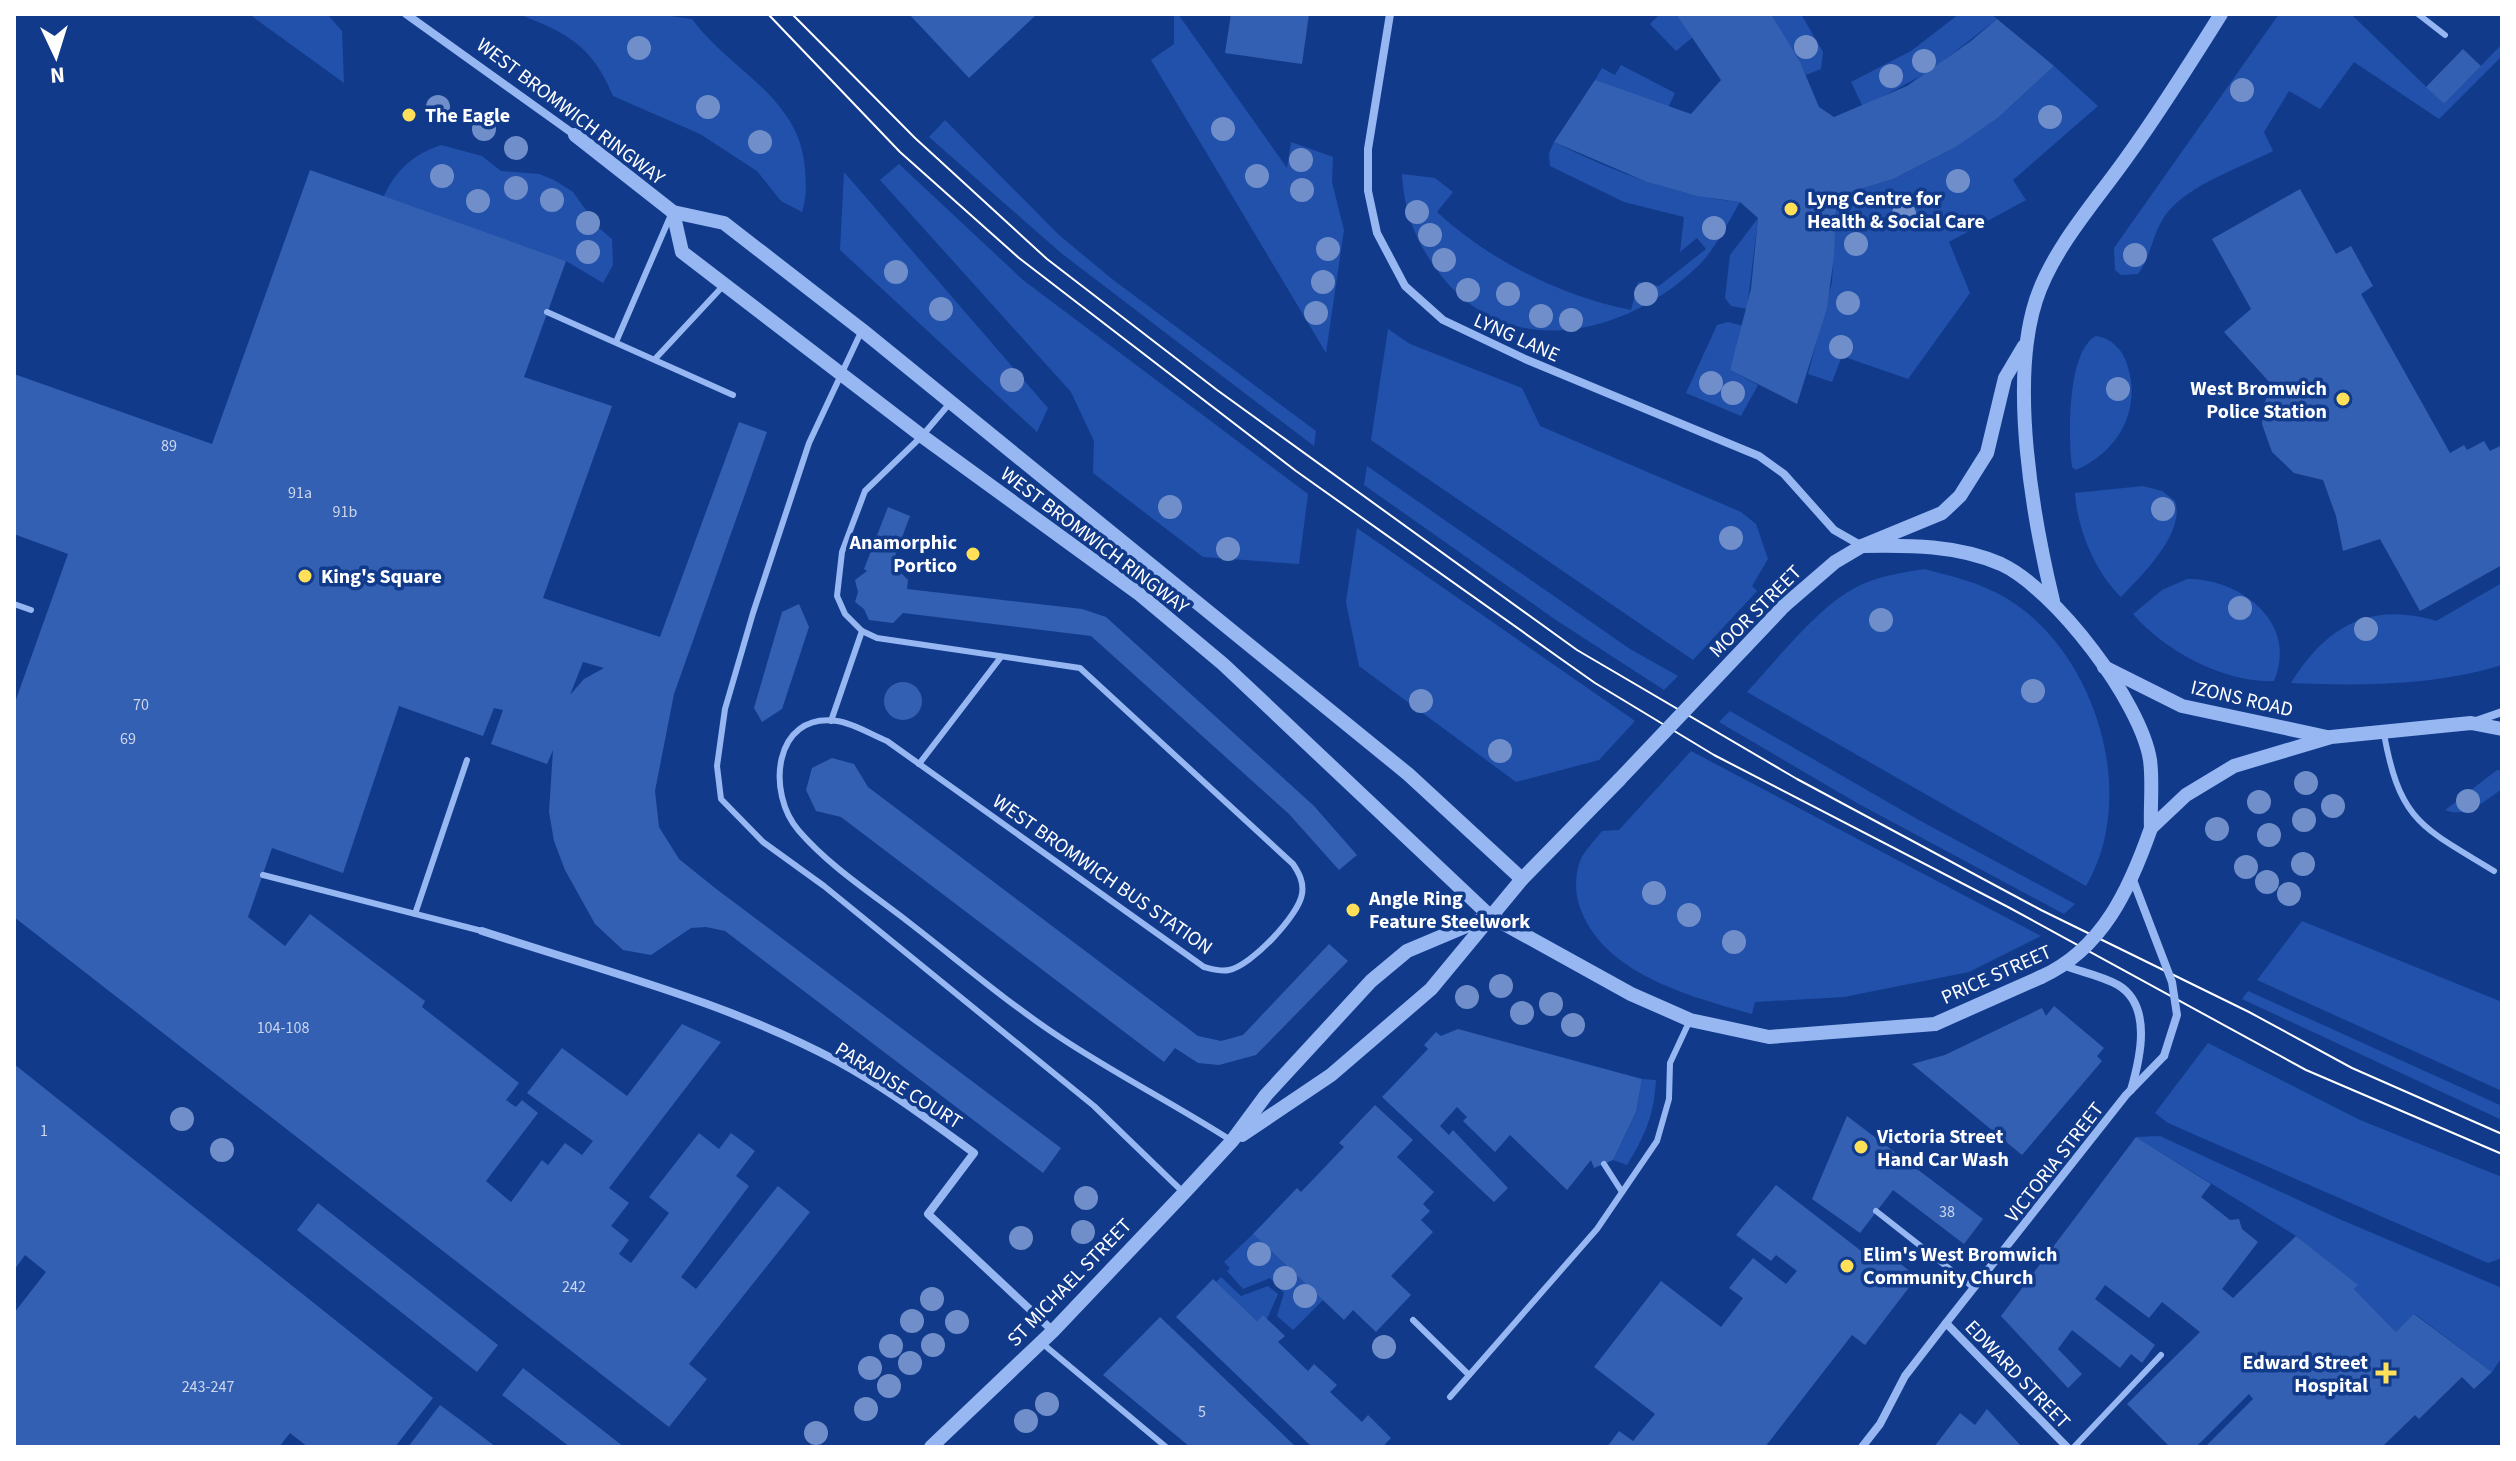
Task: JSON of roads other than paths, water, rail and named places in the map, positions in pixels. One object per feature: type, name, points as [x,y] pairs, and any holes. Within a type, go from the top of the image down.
[{"type":"street","name":"WEST BROMWICH RINGWAY","points":[[406,14],[575,135],[673,212],[724,223],[862,330],[1408,774],[1522,879]]},
{"type":"street","name":"LYNG LANE","points":[[1390,14],[1371,131],[1368,191],[1377,233],[1405,286],[1443,320],[1525,359],[1759,456],[1784,474],[1834,530],[1862,546]]},
{"type":"street","name":"MOOR STREET","points":[[2053,601],[2036,530],[2030,483],[2026,343],[2036,299],[2054,264],[2221,14]]},
{"type":"street","name":"WEST BROMWICH RINGWAY","points":[[673,212],[682,252],[922,436],[1138,593],[1223,664],[1490,916]]},
{"type":"street","name":"MOOR STREET","points":[[1232,1141],[1331,1075],[1422,996],[1522,879],[1784,606],[1835,562],[1862,546],[1942,513],[1960,496],[1987,453],[2005,378],[2026,343]]},
{"type":"street","name":"PRICE STREET","points":[[1490,916],[1631,994],[1690,1020],[1769,1037],[1935,1024],[2065,966],[2103,928],[2133,880],[2151,828],[2149,758],[2133,714],[2104,667],[2053,601],[2003,565],[1963,551],[1913,544],[1862,546]]},
{"type":"street","name":"IZONS ROAD","points":[[2104,667],[2182,706],[2331,737]]},
{"type":"street","points":[[2471,723],[2502,712]]},
{"type":"street","name":"IZONS ROAD","points":[[2151,828],[2186,795],[2234,766],[2331,737],[2471,723],[2502,729]]},
{"type":"street","name":"VICTORIA STREET","points":[[1862,1447],[1880,1424],[1905,1376],[2130,1090],[2164,1056],[2177,1015],[2172,982],[2133,880]]},
{"type":"street","points":[[1232,1141],[1266,1095],[1371,981],[1407,951],[1490,916]]},
{"type":"street","name":"PARADISE COURT","points":[[482,931],[763,1027],[837,1061],[906,1104],[974,1153],[928,1214],[1053,1331]]},
{"type":"street","name":"VICTORIA STREET","points":[[2065,966],[2120,986],[2136,1007],[2141,1041],[2140,1060],[2130,1090]]},
{"type":"street","name":"ST MICHAEL STREET","points":[[931,1447],[1053,1331],[1232,1141]]},
{"type":"street","name":"EDWARD STREET","points":[[1946,1323],[2067,1447]]},
{"type":"lane","points":[[2418,14],[2445,35]]},
{"type":"lane","points":[[616,342],[673,212]]},
{"type":"lane","points":[[655,359],[724,285]]},
{"type":"lane","points":[[547,312],[733,395]]},
{"type":"lane","points":[[862,330],[809,443],[725,709],[717,766],[721,799],[763,842],[824,886],[1094,1106],[1184,1193]]},
{"type":"lane","points":[[950,403],[922,436],[865,491],[842,552],[837,596],[845,614],[862,631],[831,721],[805,727],[788,741],[779,764],[778,790],[784,811],[799,831],[859,884],[1059,1037],[1232,1141]]},
{"type":"lane","points":[[14,604],[31,610]]},
{"type":"lane","name":"WEST BROMWICH BUS STATION","points":[[831,721],[839,721],[887,741],[1204,967],[1228,971],[1246,963],[1294,914],[1302,894],[1301,877],[1293,864],[1080,668],[893,642],[862,631]]},
{"type":"lane","points":[[919,764],[1001,657]]},
{"type":"lane","points":[[2384,734],[2392,778],[2422,827],[2494,871]]},
{"type":"lane","points":[[415,914],[467,760]]},
{"type":"lane","points":[[263,875],[482,931]]},
{"type":"lane","points":[[1450,1397],[1597,1229],[1657,1141],[1669,1099],[1670,1063],[1690,1020]]},
{"type":"lane","points":[[1604,1164],[1622,1192]]},
{"type":"lane","points":[[1876,1211],[1974,1288]]},
{"type":"lane","points":[[1413,1320],[1469,1375]]},
{"type":"lane","points":[[1041,1342],[1166,1447]]},
{"type":"lane","points":[[2074,1447],[2161,1355]]},
{"type":"tram line","points":[[768,14],[900,152],[1019,258],[1296,471],[1595,683],[1714,755],[2008,907],[2306,1070],[2502,1154]]},
{"type":"tram line","points":[[792,14],[915,138],[1047,259],[1217,390],[1577,650],[1797,779],[2041,910],[2249,1012],[2352,1068],[2502,1134]]},
{"type":"place","name":"The Eagle","points":[[409,115]]},
{"type":"place","name":"Lyng Centre for Health & Social Care","points":[[1791,209]]},
{"type":"place","name":"West Bromwich Police Station","points":[[2343,399]]},
{"type":"place","name":"Anamorphic Portico","points":[[973,554]]},
{"type":"place","name":"King's Square","points":[[305,576]]},
{"type":"place","name":"Angle Ring Feature Steelwork","points":[[1353,910]]},
{"type":"place","name":"Victoria Street Hand Car Wash","points":[[1861,1147]]},
{"type":"place","name":"Elim's West Bromwich Community Church","points":[[1847,1266]]},
{"type":"place","name":"Edward Street Hospital","points":[[2386,1373]]}]
